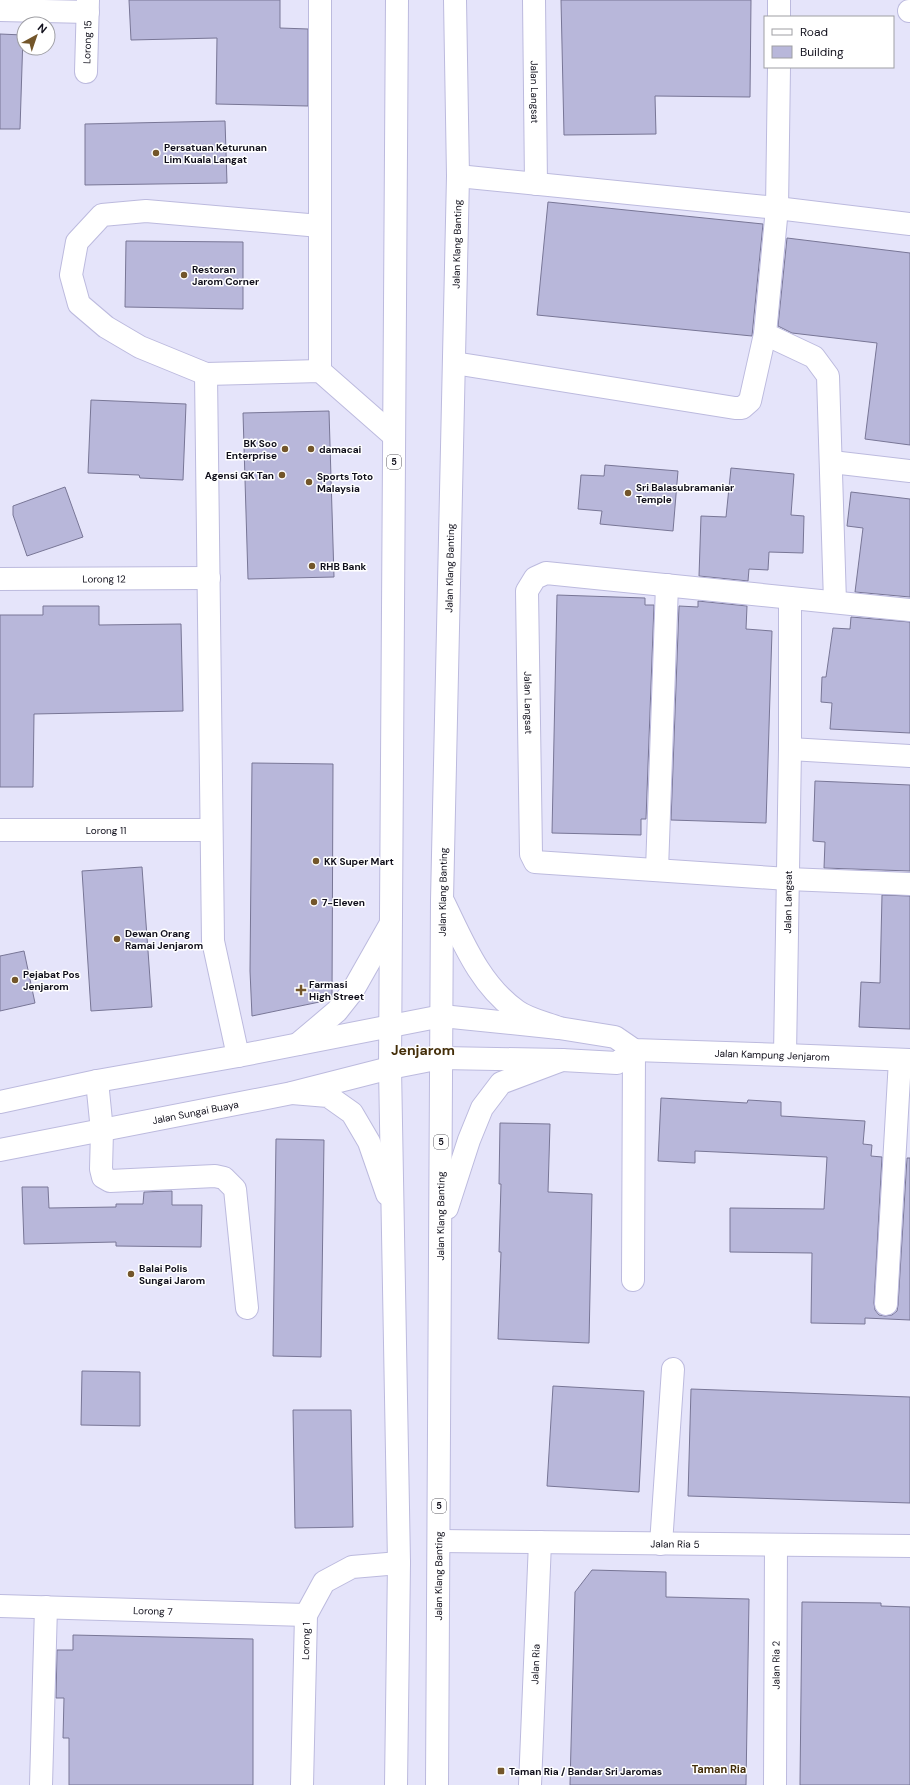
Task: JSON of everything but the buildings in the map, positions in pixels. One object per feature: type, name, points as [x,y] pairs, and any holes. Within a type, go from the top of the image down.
[{"type":"main road","points":[[320,0],[320,371]]},
{"type":"main road","name":"5","points":[[396,1785],[400,1563],[390,1026],[397,0]]},
{"type":"main road","name":"Jalan Klang Banting","points":[[437,1785],[442,900],[458,176],[455,0]]},
{"type":"main road","name":"Jalan Langsat","points":[[534,0],[536,184]]},
{"type":"main road","points":[[779,0],[779,16]]},
{"type":"main road","name":"Lorong 15","points":[[0,10],[88,6],[86,72]]},
{"type":"main road","points":[[454,363],[727,407],[742,408],[750,402],[765,334],[778,208],[779,68]]},
{"type":"main road","points":[[458,176],[778,208],[910,224]]},
{"type":"main road","points":[[320,226],[146,211],[102,215],[77,242],[71,275],[79,304],[106,327],[140,347],[206,374],[320,371],[394,436]]},
{"type":"main road","points":[[765,334],[814,357],[828,376],[832,462],[835,602]]},
{"type":"main road","points":[[206,374],[213,941],[238,1056]]},
{"type":"main road","points":[[832,462],[910,471]]},
{"type":"main road","name":"Jalan Langsat","points":[[657,870],[535,862],[531,854],[527,591],[535,578],[546,573],[667,585]]},
{"type":"main road","name":"Lorong 12","points":[[0,578],[209,578]]},
{"type":"main road","points":[[910,610],[667,585],[657,870],[788,879],[910,884]]},
{"type":"main road","name":"Jalan Langsat","points":[[785,1055],[790,749],[790,598]]},
{"type":"main road","points":[[790,749],[910,756]]},
{"type":"main road","name":"Lorong 11","points":[[0,830],[211,830]]},
{"type":"main road","points":[[442,900],[482,976],[497,994],[518,1012],[560,1028]]},
{"type":"main road","points":[[298,1044],[337,1012],[352,992],[391,923]]},
{"type":"main road","points":[[0,1102],[97,1081],[238,1056],[442,1016],[560,1028],[615,1037],[634,1050]]},
{"type":"main road","points":[[441,1058],[562,1060],[618,1063],[634,1050]]},
{"type":"main road","points":[[633,1280],[634,1050]]},
{"type":"main road","name":"Jalan Kampung Jenjarom","points":[[634,1050],[905,1060]]},
{"type":"main road","name":"Jalan Sungai Buaya","points":[[0,1150],[292,1093],[390,1068],[441,1058]]},
{"type":"main road","points":[[441,1226],[469,1140],[482,1108],[501,1083],[562,1060]]},
{"type":"main road","points":[[886,1304],[905,1060]]},
{"type":"main road","points":[[97,1081],[102,1131],[101,1169],[103,1177],[110,1181],[215,1176],[224,1178],[235,1189],[247,1308]]},
{"type":"main road","points":[[292,1093],[328,1096],[352,1113],[369,1142],[393,1212]]},
{"type":"main road","points":[[661,1544],[673,1369]]},
{"type":"main road","name":"Jalan Ria 5","points":[[439,1542],[910,1546]]},
{"type":"main road","name":"Jalan Ria","points":[[530,1785],[540,1542]]},
{"type":"main road","name":"Jalan Ria 2","points":[[775,1785],[776,1545]]},
{"type":"main road","name":"Lorong 1","points":[[302,1785],[306,1615],[324,1582],[352,1567],[400,1563]]},
{"type":"main road","name":"Lorong 7","points":[[0,1606],[306,1615]]},
{"type":"main road","points":[[41,1785],[46,1607]]},
{"type":"place","name":"Persatuan Keturunan Lim Kuala Langat","points":[[156,153]]},
{"type":"place","name":"Restoran Jarom Corner","points":[[184,275]]},
{"type":"place","name":"BK Soo Enterprise","points":[[285,449]]},
{"type":"place","name":"damacai","points":[[311,449]]},
{"type":"place","name":"Agensi GK Tan","points":[[282,475]]},
{"type":"place","name":"Sports Toto Malaysia","points":[[309,482]]},
{"type":"place","name":"Sri Balasubramaniar Temple","points":[[628,493]]},
{"type":"place","name":"RHB Bank","points":[[312,566]]},
{"type":"place","name":"KK Super Mart","points":[[316,861]]},
{"type":"place","name":"7-Eleven","points":[[314,902]]},
{"type":"place","name":"Dewan Orang Ramai Jenjarom","points":[[117,939]]},
{"type":"place","name":"Pejabat Pos Jenjarom","points":[[15,980]]},
{"type":"place","name":"Farmasi High Street","points":[[301,990]]},
{"type":"place","name":"Balai Polis Sungai Jarom","points":[[131,1274]]},
{"type":"place","name":"Taman Ria / Bandar Sri Jaromas","points":[[501,1771]]},
{"type":"district","name":"Jenjarom","points":[[423,1050]]},
{"type":"district","name":"Taman Ria","points":[[719,1769]]}]
